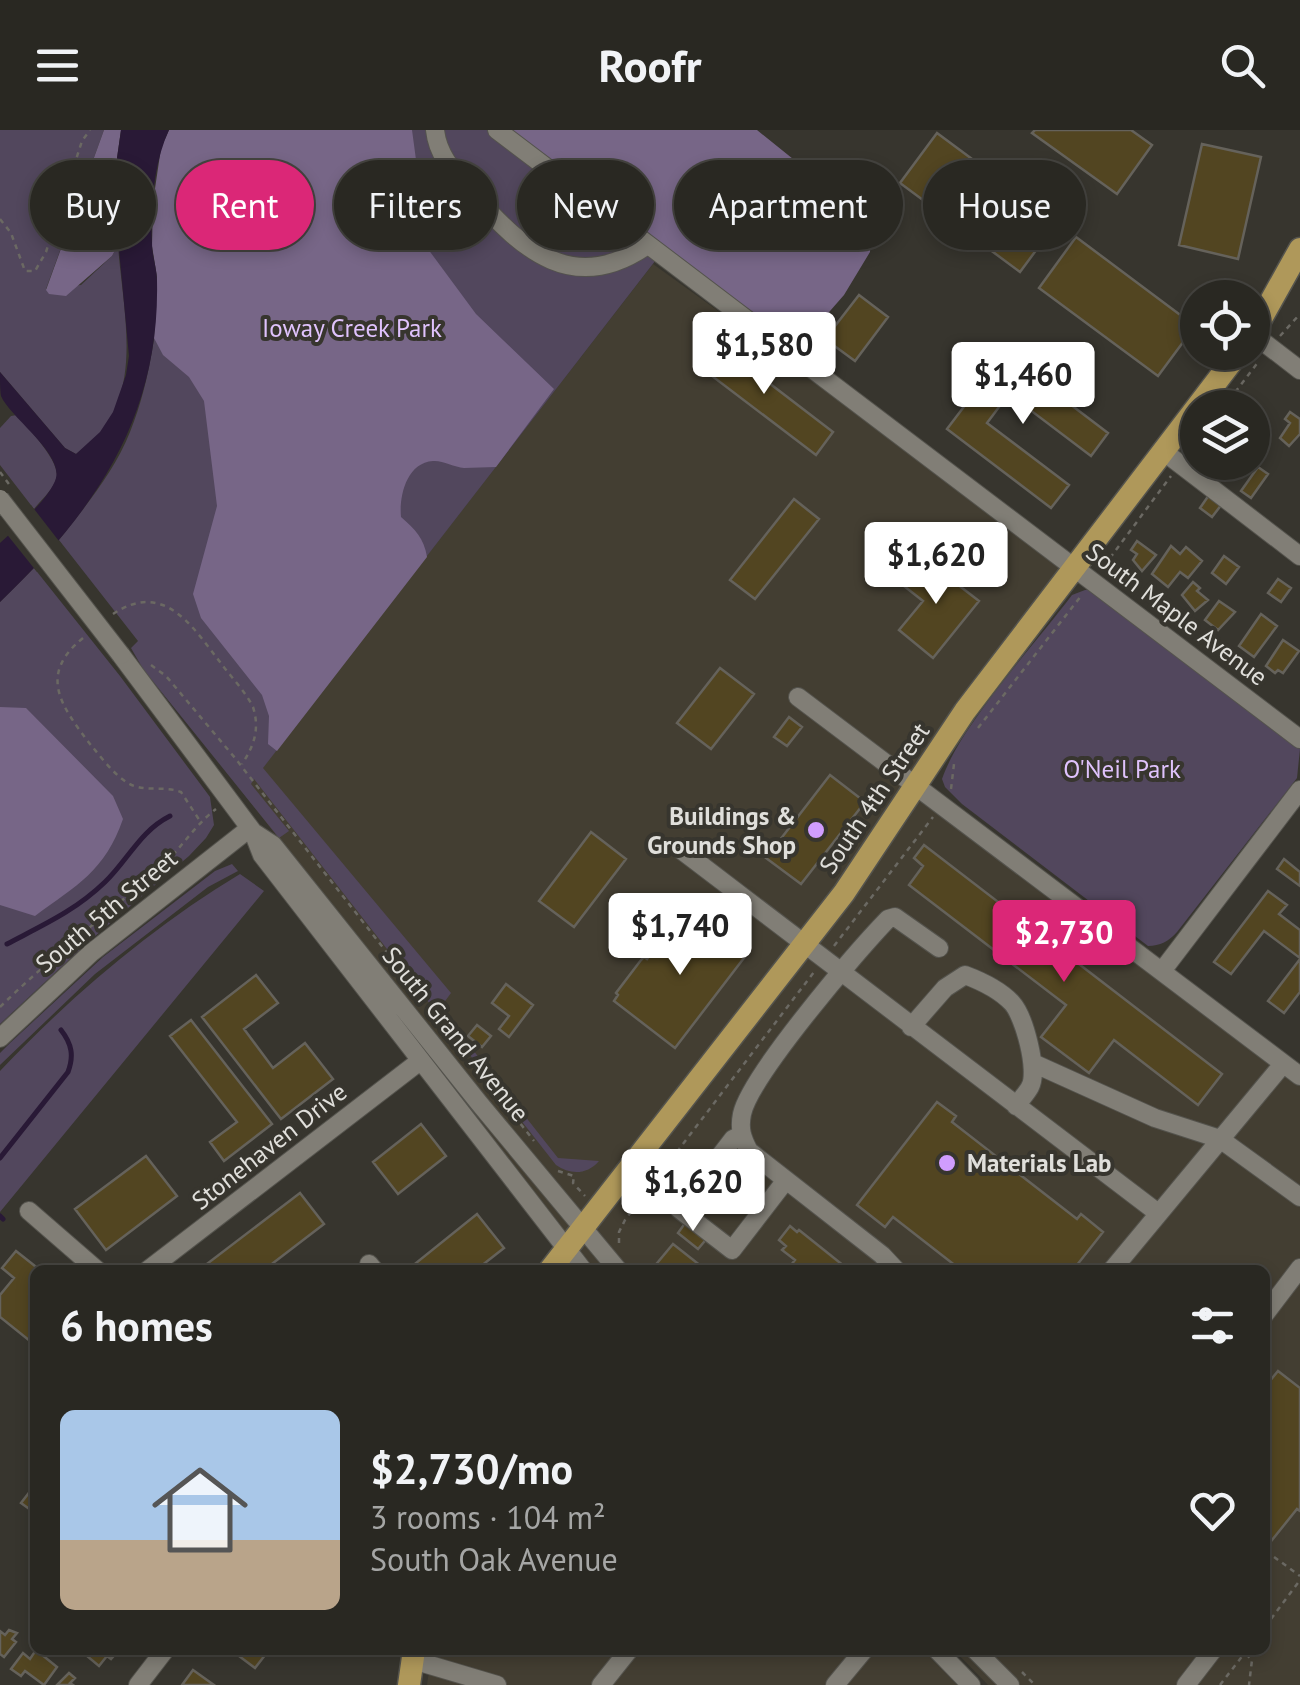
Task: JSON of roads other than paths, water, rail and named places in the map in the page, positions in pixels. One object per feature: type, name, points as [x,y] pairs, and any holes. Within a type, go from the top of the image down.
[{"type":"main road","points":[[1270,303],[1300,249]]},
{"type":"main road","name":"South 4th Street","points":[[554,1265],[877,848],[965,712],[1074,568],[1172,457],[1239,370]]},
{"type":"main road","points":[[410,1685],[413,1655]]},
{"type":"street","points":[[435,130],[443,159],[517,238]]},
{"type":"street","name":"South Maple Avenue","points":[[497,130],[536,160]]},
{"type":"street","points":[[531,250],[567,267],[604,267],[623,262],[640,250]]},
{"type":"street","name":"South Maple Avenue","points":[[651,250],[1300,739]]},
{"type":"street","points":[[1270,347],[1300,370]]},
{"type":"street","points":[[1172,457],[1300,556]]},
{"type":"street","name":"South Grand Avenue","points":[[0,499],[252,830],[262,855],[579,1265]]},
{"type":"street","points":[[798,697],[1300,1076]]},
{"type":"street","points":[[1162,971],[1300,790]]},
{"type":"street","name":"South Grand Avenue","points":[[252,830],[273,846],[478,1103],[614,1265]]},
{"type":"street","name":"South 5th Street","points":[[0,1038],[91,953],[252,830]]},
{"type":"street","points":[[680,849],[1158,1213]]},
{"type":"street","points":[[891,1265],[749,1151],[740,1135],[742,1112],[753,1087],[880,927],[895,917],[939,948]]},
{"type":"street","points":[[911,1027],[945,988],[964,975],[984,982],[1012,1004],[1033,1063],[1031,1086],[1016,1106]]},
{"type":"street","name":"Stonehaven Drive","points":[[155,1265],[420,1061]]},
{"type":"street","points":[[1033,1063],[1156,1118],[1220,1139],[1300,1198]]},
{"type":"street","points":[[1116,1265],[1283,1064]]},
{"type":"street","points":[[740,1135],[679,1209],[732,1250],[786,1180]]},
{"type":"street","points":[[30,1212],[90,1265]]},
{"type":"street","points":[[1270,1307],[1300,1268]]},
{"type":"street","points":[[138,1685],[162,1655]]},
{"type":"street","points":[[413,1655],[497,1685]]},
{"type":"street","points":[[836,1685],[860,1655]]},
{"type":"street","points":[[943,1655],[972,1685]]},
{"type":"street","points":[[980,1655],[1010,1685]]},
{"type":"street","points":[[1186,1685],[1209,1655]]},
{"type":"street","points":[[601,1685],[611,1659]]},
{"type":"waterway","points":[[7,944],[94,892],[150,830],[170,816]]},
{"type":"waterway","points":[[0,1158],[68,1072],[71,1050],[61,1030]]},
{"type":"waterway","points":[[0,1216],[3,1219]]},
{"type":"place","name":"Buildings & Grounds Shop","points":[[816,830]]},
{"type":"place","name":"Materials Lab","points":[[947,1163]]},
{"type":"park label","name":"Ioway Creek Park","points":[[352,328]]},
{"type":"park label","name":"O'Neil Park","points":[[1122,769]]}]
